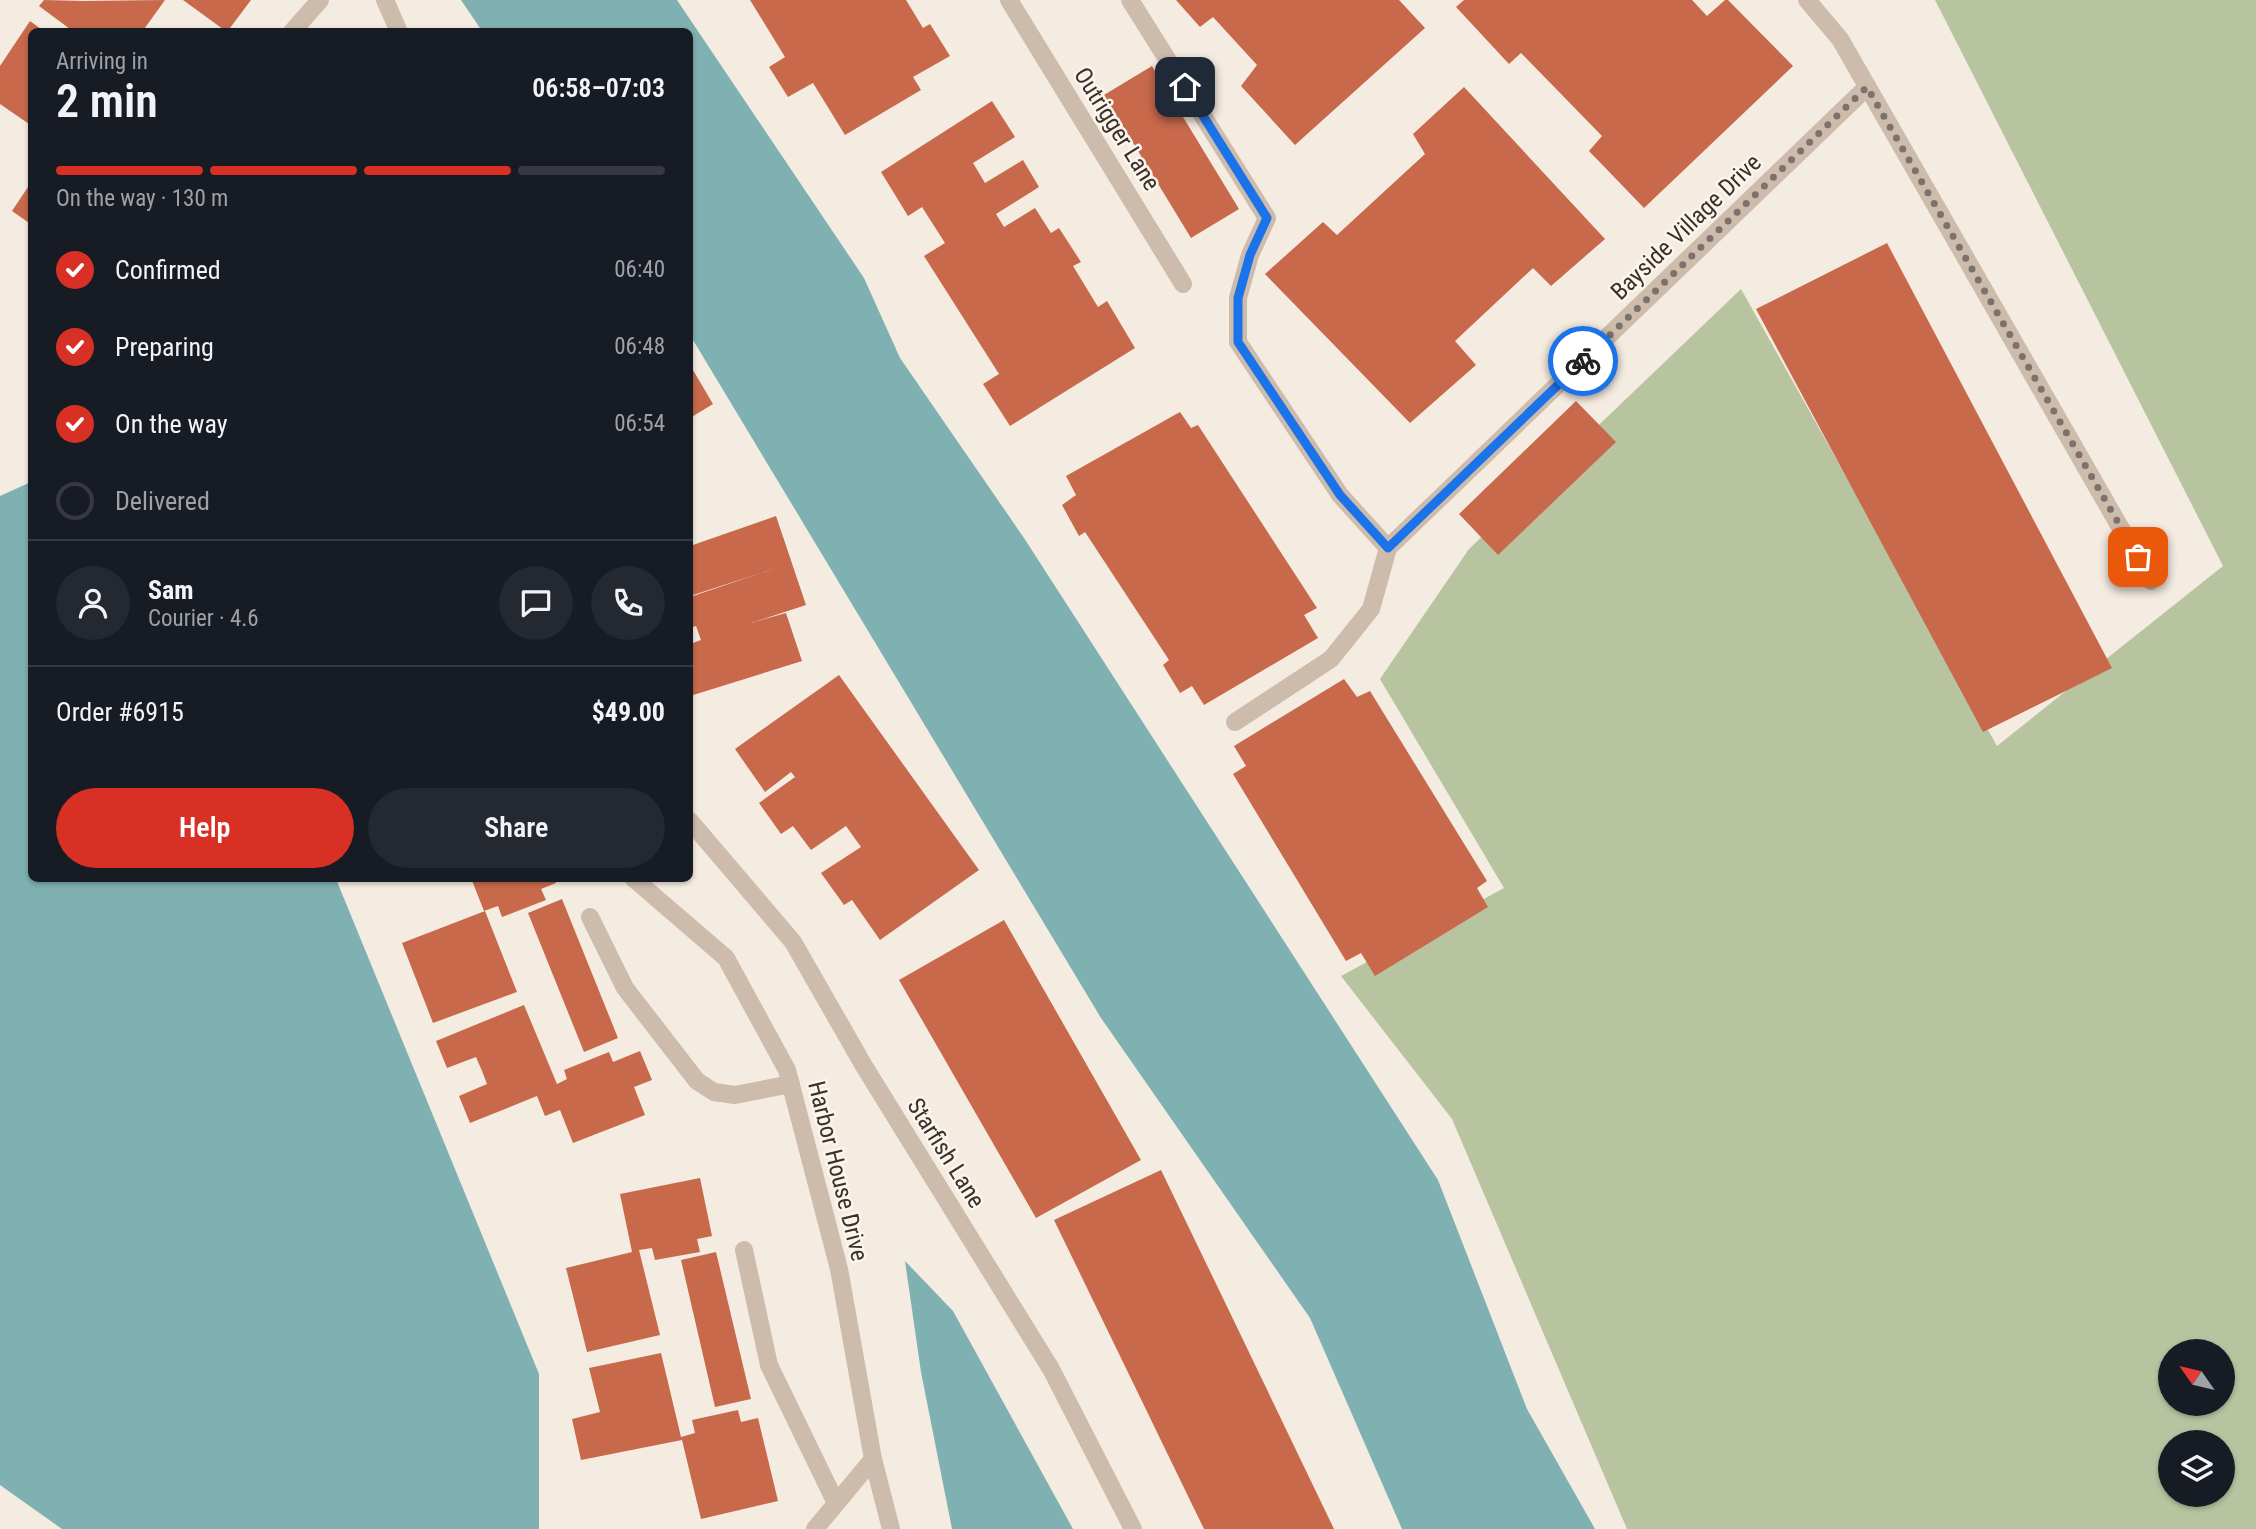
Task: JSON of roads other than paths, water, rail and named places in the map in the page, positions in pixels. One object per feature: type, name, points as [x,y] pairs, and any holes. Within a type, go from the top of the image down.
[{"type":"street","points":[[296,28],[320,0]]},
{"type":"street","points":[[385,0],[397,28]]},
{"type":"street","name":"Outrigger Lane","points":[[1009,0],[1183,284]]},
{"type":"street","points":[[1130,0],[1267,218],[1250,255],[1238,298],[1238,342],[1340,495],[1388,548],[1371,609],[1331,659],[1235,722]]},
{"type":"street","points":[[1807,0],[1840,39],[2151,580]]},
{"type":"street","name":"Bayside Village Drive","points":[[1388,548],[1867,87]]},
{"type":"street","name":"Starfish Lane","points":[[693,825],[793,942],[864,1066],[1051,1369],[1133,1529]]},
{"type":"street","name":"Harbor House Drive","points":[[638,882],[726,958],[787,1070],[839,1269],[873,1459],[891,1529]]},
{"type":"street","points":[[590,917],[625,988],[697,1081],[714,1092],[735,1096],[791,1084]]},
{"type":"street","points":[[744,1250],[769,1365],[836,1503]]},
{"type":"street","points":[[815,1529],[873,1459]]},
{"type":"water","points":[[461,0],[677,0],[864,278],[900,358],[1024,538],[1438,1180],[1527,1409],[1595,1529],[1402,1529],[1310,1318],[1101,1018],[693,340],[693,28],[480,28]]},
{"type":"water","points":[[28,483],[28,882],[337,882],[539,1374],[539,1529],[62,1529],[0,1485],[0,496]]},
{"type":"water","points":[[905,1261],[953,1311],[1073,1529],[952,1529],[921,1372]]}]
